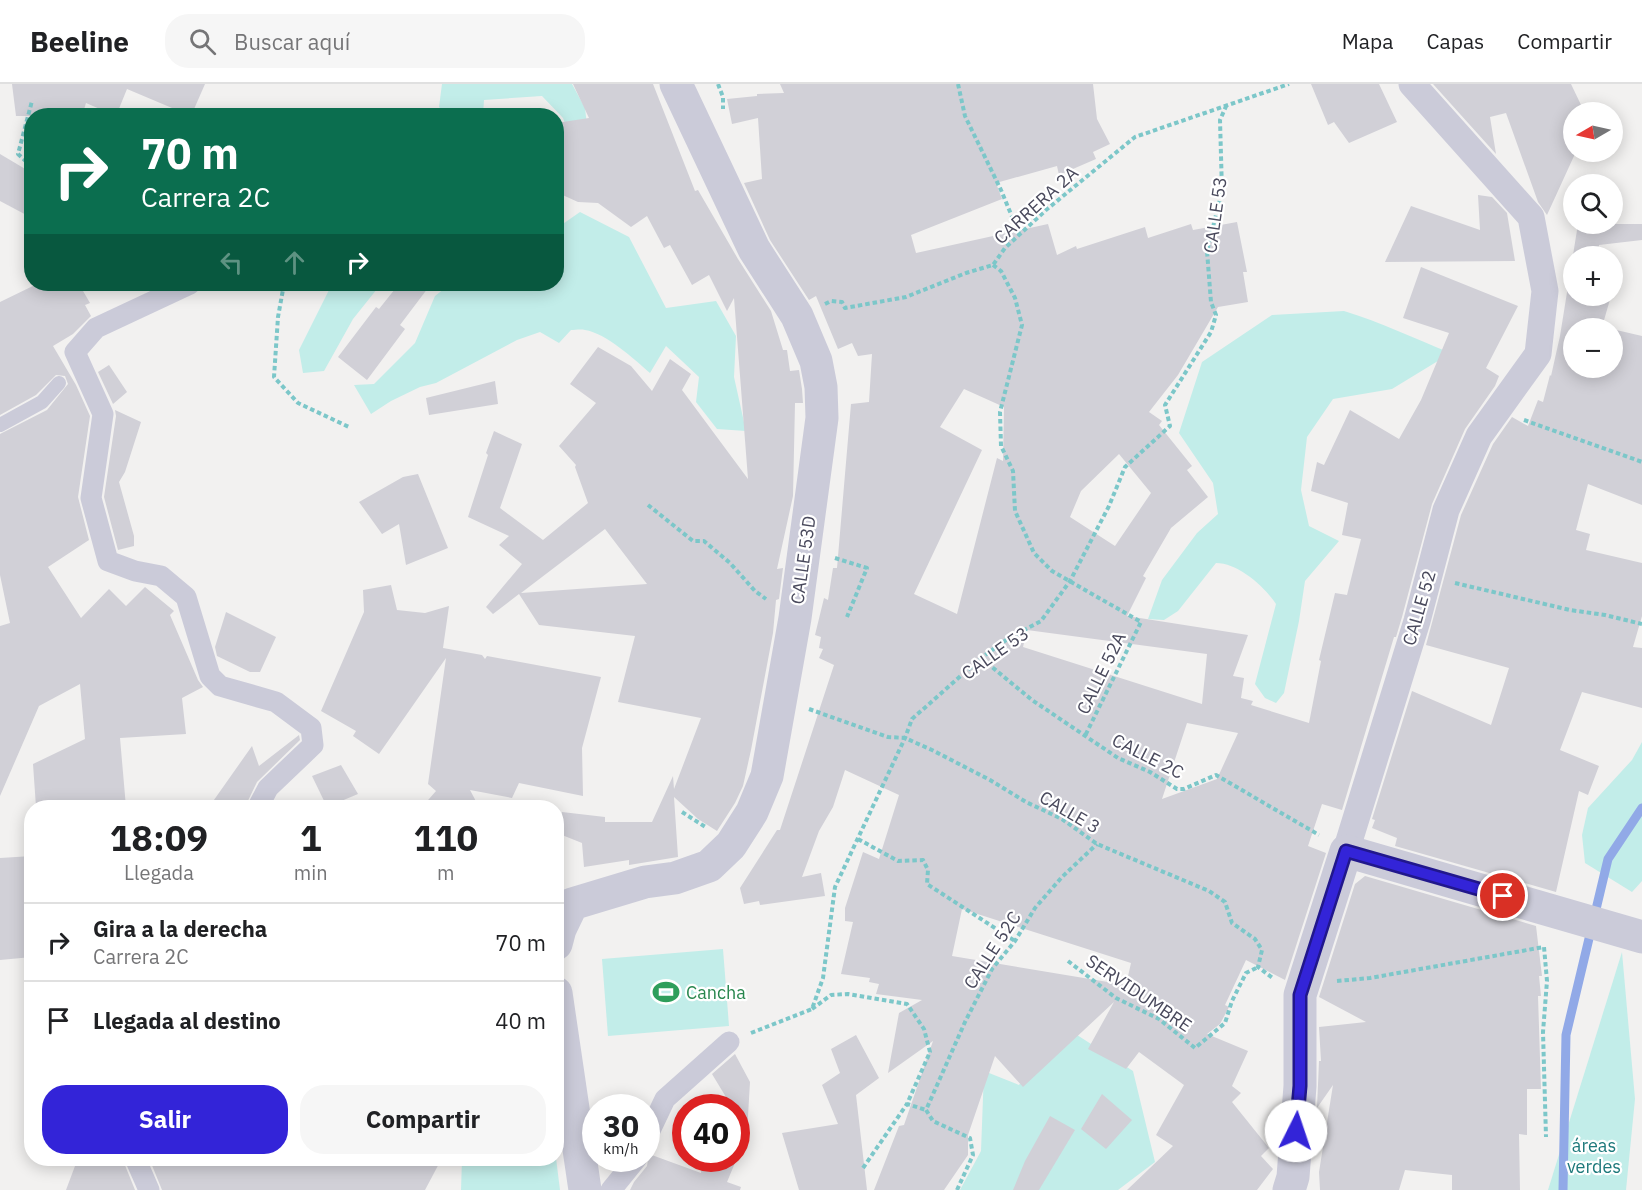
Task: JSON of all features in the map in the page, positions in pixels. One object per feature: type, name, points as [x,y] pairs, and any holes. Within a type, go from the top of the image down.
[{"type":"street","name":"CALLE 53D","points":[[564,921],[572,904],[645,882],[675,878],[709,866],[731,845],[752,813],[767,776],[795,618],[822,418],[821,387],[816,362],[797,316],[754,249],[676,84]]},
{"type":"street","name":"CALLE 52","points":[[1289,1190],[1293,1177],[1300,1086],[1302,990],[1417,621],[1446,510],[1479,436],[1538,354],[1545,291],[1531,217],[1412,84]]},
{"type":"street","points":[[174,291],[96,328],[75,352],[103,414],[92,498],[108,561],[135,571],[160,576],[186,597],[210,676],[220,686],[276,702],[311,728],[313,745],[268,788],[262,800]]},
{"type":"street","points":[[1346,851],[1642,936]]},
{"type":"street","points":[[660,1110],[665,1099],[729,1041]]},
{"type":"street","points":[[564,1047],[585,1190]]},
{"type":"street","points":[[138,1166],[148,1190]]},
{"type":"street","points":[[611,1190],[626,1172]]},
{"type":"lane","points":[[0,425],[42,402],[58,383]]},
{"type":"path","points":[[958,84],[965,116],[1001,190],[1020,236]]},
{"type":"path","name":"CARRERA 2A","points":[[797,316],[831,301],[842,302],[845,308],[906,297],[966,273],[993,265],[1005,248],[1046,210],[1135,137],[1289,84]]},
{"type":"path","points":[[30,108],[32,101]]},
{"type":"path","name":"CALLE 53","points":[[812,1009],[823,978],[836,887],[912,719],[981,658],[1009,638],[1041,621],[1070,581],[1109,506],[1125,467],[1170,426],[1165,405],[1211,332],[1216,315],[1211,302],[1207,251],[1222,191],[1220,120],[1227,104]]},
{"type":"path","points":[[24,131],[18,154],[24,160]]},
{"type":"path","points":[[993,265],[1001,271],[1015,298],[1022,324],[1000,412],[1002,446],[1013,471],[1015,511],[1034,553],[1052,571],[1070,581]]},
{"type":"path","points":[[283,291],[278,317],[274,377],[298,404],[349,427]]},
{"type":"path","points":[[1499,408],[1597,447],[1642,462]]},
{"type":"path","points":[[648,505],[693,541],[704,542],[730,563],[755,591],[770,602]]},
{"type":"path","points":[[804,547],[867,568],[848,617]]},
{"type":"path","points":[[1429,576],[1570,610],[1642,624]]},
{"type":"path","name":"CALLE 52A","points":[[1070,581],[1141,621],[1084,736]]},
{"type":"path","name":"CALLE 2C","points":[[981,658],[1032,700],[1118,758],[1150,772],[1177,789],[1184,789],[1216,775],[1346,851]]},
{"type":"path","name":"CALLE 3","points":[[780,699],[888,737],[905,738],[932,750],[990,780],[1026,802],[1062,819],[1097,844],[1209,891],[1225,902],[1232,923],[1255,939],[1262,950],[1258,967]]},
{"type":"path","points":[[682,812],[713,832]]},
{"type":"path","points":[[858,839],[898,861],[923,860],[928,870],[927,884],[1015,941]]},
{"type":"path","name":"CALLE 52C","points":[[926,1110],[965,1022],[992,969],[1015,941],[1035,908],[1062,877],[1097,844]]},
{"type":"path","points":[[1258,967],[1267,975],[1302,990],[1544,947],[1547,981],[1543,1032],[1546,1137]]},
{"type":"path","name":"SERVIDUMBRE","points":[[1068,961],[1116,998],[1140,1012],[1159,1019],[1195,1048],[1225,1023],[1245,973],[1258,967]]},
{"type":"path","points":[[729,1041],[812,1009],[831,995],[848,994],[907,1005],[924,1029],[930,1052],[908,1104],[863,1168]]},
{"type":"path","points":[[908,1104],[926,1110],[933,1121],[970,1138],[973,1155],[957,1190]]},
{"type":"green space","points":[[442,84],[572,84],[585,108],[590,151],[576,153],[564,121],[564,108],[553,108],[542,96],[484,100],[483,108],[439,107]]},
{"type":"green space","points":[[580,212],[629,237],[666,308],[716,301],[736,336],[734,377],[746,431],[717,429],[696,402],[699,377],[666,346],[650,373],[611,341],[593,332],[582,330],[571,330],[559,343],[540,332],[517,340],[436,383],[420,387],[391,401],[371,414],[354,385],[374,384],[415,343],[435,296],[441,291],[564,291],[564,223]]},
{"type":"green space","points":[[328,291],[375,291],[353,319],[324,371],[303,373],[299,350]]},
{"type":"green space","points":[[1344,311],[1385,325],[1451,353],[1392,389],[1333,399],[1307,437],[1301,490],[1309,526],[1339,541],[1305,581],[1284,693],[1276,703],[1265,698],[1255,684],[1276,604],[1258,583],[1241,571],[1216,563],[1178,611],[1164,620],[1148,619],[1162,580],[1197,533],[1218,514],[1213,483],[1179,433],[1202,362],[1272,315]]},
{"type":"green space","points":[[1642,742],[1642,881],[1632,892],[1585,863],[1582,835],[1588,808],[1632,760]]},
{"type":"green space","name":"Cancha","points":[[723,949],[729,1026],[608,1036],[602,959]]},
{"type":"green space","name":"áreas verdes","points":[[1622,952],[1635,1099],[1626,1190],[1548,1190]]},
{"type":"green space","points":[[1060,1024],[1133,1071],[1155,1162],[1118,1190],[960,1190],[981,1151],[984,1071],[1019,1085]]},
{"type":"green space","points":[[462,1166],[557,1166],[560,1190],[461,1190]]},
{"type":"building","points":[[12,84],[205,84],[194,108],[172,108],[127,89],[119,108],[98,108],[86,103],[84,108],[24,108],[24,116],[16,116]]},
{"type":"building","points":[[573,84],[653,84],[695,191],[698,190],[771,311],[783,350],[787,350],[790,371],[799,370],[802,389],[803,403],[795,403],[793,496],[777,569],[783,568],[779,599],[776,600],[773,633],[743,786],[717,831],[698,819],[674,797],[678,857],[629,865],[629,860],[584,867],[582,843],[564,836],[564,812],[605,817],[605,822],[652,822],[673,776],[674,789],[701,718],[618,702],[635,636],[539,625],[519,594],[493,614],[486,607],[522,564],[499,545],[509,536],[468,517],[494,431],[522,444],[500,508],[543,540],[588,503],[576,465],[559,446],[596,403],[570,384],[598,347],[631,366],[652,391],[670,359],[691,374],[682,390],[748,479],[734,298],[727,311],[709,275],[692,285],[670,245],[664,248],[647,216],[631,227],[598,203],[578,202],[564,196],[564,122],[589,118]],"holes":[[[605,529],[647,584],[521,593]]]},
{"type":"building","points":[[780,84],[1093,84],[1097,119],[1110,144],[1093,152],[1096,159],[1059,175],[1057,166],[996,183],[1002,199],[911,235],[916,253],[1048,224],[1057,255],[1076,246],[1077,249],[1145,227],[1148,238],[1191,224],[1193,230],[1237,222],[1247,272],[1243,272],[1248,302],[1218,307],[1178,375],[1149,412],[1162,421],[1159,425],[1192,466],[1187,470],[1208,497],[1171,528],[1143,576],[1146,578],[1127,616],[1248,635],[1233,676],[1244,678],[1241,698],[1253,701],[1251,705],[1309,723],[1321,661],[1319,660],[1335,593],[1347,595],[1361,539],[1342,535],[1348,503],[1311,491],[1317,462],[1324,465],[1350,410],[1399,439],[1421,400],[1449,333],[1403,318],[1421,267],[1518,306],[1486,368],[1499,376],[1495,386],[1465,429],[1432,504],[1402,617],[1342,810],[1322,804],[1308,846],[1326,853],[1285,980],[1246,960],[1225,1005],[1229,1007],[1220,1024],[1207,1034],[1248,1051],[1232,1086],[1241,1093],[1232,1102],[1269,1148],[1261,1156],[1273,1169],[1257,1190],[1127,1190],[1173,1146],[1156,1135],[1184,1085],[1139,1052],[1126,1069],[1088,1049],[1114,1002],[1023,1087],[995,1056],[968,1135],[968,1155],[944,1190],[874,1190],[899,1126],[904,1125],[933,1041],[888,1073],[899,1013],[922,1000],[876,994],[879,984],[869,982],[870,978],[841,974],[853,922],[845,921],[845,908],[863,852],[879,859],[899,795],[845,770],[833,807],[819,831],[802,877],[821,873],[825,896],[760,905],[759,901],[744,904],[740,888],[777,830],[780,830],[834,665],[819,658],[823,649],[819,648],[821,637],[815,635],[824,598],[828,600],[833,568],[837,568],[851,404],[869,402],[872,354],[858,356],[852,343],[838,349],[816,296],[809,300],[770,240],[744,183],[762,179],[758,118],[732,124],[727,99],[757,96],[757,94],[784,93]],"holes":[[[964,389],[1004,407],[1003,461],[997,458],[957,614],[914,594],[982,450],[940,427]],[[1119,454],[1151,493],[1115,546],[1070,517],[1081,491]],[[1027,630],[1207,654],[1202,704],[1023,647]],[[1187,723],[1238,733],[1217,779],[1162,799]],[[962,909],[1131,963],[1126,985],[952,956]]]},
{"type":"building","points":[[1311,84],[1379,84],[1397,122],[1349,143],[1334,122],[1328,125]]},
{"type":"building","points":[[1433,84],[1571,84],[1580,102],[1563,102],[1563,162],[1571,162],[1566,174],[1563,174],[1563,180],[1547,215],[1538,202],[1506,113],[1490,117],[1496,154]]},
{"type":"building","points":[[0,154],[24,168],[24,214],[0,201]]},
{"type":"building","points":[[1478,195],[1492,197],[1507,213],[1515,261],[1385,262],[1411,206],[1480,230]]},
{"type":"building","points":[[1623,224],[1642,224],[1642,240],[1599,246],[1574,246],[1576,234],[1623,234]]},
{"type":"building","points":[[24,290],[83,291],[90,303],[85,305],[91,316],[73,334],[53,346],[76,385],[90,416],[78,497],[89,540],[48,567],[81,618],[109,589],[126,606],[145,587],[174,611],[170,615],[203,687],[182,698],[186,734],[120,738],[125,800],[36,800],[33,764],[85,739],[80,684],[39,706],[0,796],[0,626],[10,623],[0,575],[0,434],[47,410],[68,384],[65,376],[56,375],[36,395],[0,415],[0,302]]},
{"type":"building","points":[[393,291],[426,291],[400,325],[405,329],[367,380],[338,357],[376,307],[379,309]]},
{"type":"building","points":[[1565,306],[1608,306],[1605,318],[1563,318],[1563,378],[1623,378],[1623,332],[1642,336],[1642,505],[1588,484],[1576,530],[1590,534],[1586,550],[1642,563],[1642,616],[1633,647],[1642,648],[1642,708],[1582,692],[1560,750],[1599,766],[1588,795],[1579,791],[1556,892],[1395,846],[1397,838],[1372,828],[1375,820],[1372,819],[1412,691],[1491,725],[1509,668],[1426,645],[1461,515],[1493,444],[1512,417],[1528,426],[1538,400],[1543,402],[1560,336]]},
{"type":"building","points":[[109,365],[127,392],[113,404],[98,372]]},
{"type":"building","points":[[495,381],[498,404],[429,415],[426,398]]},
{"type":"building","points":[[115,410],[141,422],[125,472],[119,482],[134,536],[134,546],[118,550],[104,497]]},
{"type":"building","points":[[418,474],[448,548],[406,565],[399,524],[382,534],[359,502],[403,477]]},
{"type":"building","points":[[391,585],[397,610],[425,613],[449,606],[443,648],[482,655],[485,659],[487,656],[601,677],[582,748],[583,796],[519,783],[512,798],[470,790],[475,800],[428,800],[436,791],[428,784],[446,658],[379,754],[353,736],[356,731],[321,711],[364,612],[363,590]]},
{"type":"building","points":[[226,612],[276,637],[260,672],[250,672],[217,656],[215,647]]},
{"type":"building","points":[[299,735],[300,740],[257,782],[248,800],[214,800],[252,746],[259,766]]},
{"type":"building","points":[[341,765],[358,794],[344,800],[324,800],[312,776]]},
{"type":"building","points":[[24,856],[24,958],[0,960],[0,858]]},
{"type":"building","points":[[1365,876],[1536,926],[1542,976],[1539,976],[1541,996],[1538,996],[1541,1089],[1527,1089],[1527,1135],[1519,1134],[1520,1190],[1452,1190],[1452,1175],[1405,1170],[1399,1190],[1320,1190],[1319,1172],[1333,1085],[1317,1108],[1319,1061],[1321,1061],[1319,1027],[1366,1022],[1319,997],[1355,884]]},
{"type":"building","points":[[856,1035],[879,1078],[856,1095],[867,1190],[799,1190],[782,1133],[838,1124],[822,1085],[840,1073],[831,1049]]},
{"type":"building","points":[[735,1054],[750,1082],[749,1094],[724,1094],[712,1074]]},
{"type":"building","points":[[1102,1094],[1132,1120],[1106,1149],[1081,1129]]},
{"type":"building","points":[[1050,1116],[1075,1130],[1039,1190],[1013,1190],[1025,1161]]},
{"type":"building","points":[[660,1158],[672,1162],[672,1172],[731,1172],[727,1182],[741,1187],[740,1190],[630,1190],[642,1172],[660,1172]]},
{"type":"building","points":[[75,1166],[125,1166],[135,1190],[66,1190]]},
{"type":"building","points":[[152,1166],[438,1166],[425,1190],[162,1190]]},
{"type":"waterway","points":[[1563,1190],[1566,1035],[1608,859],[1642,808]]},
{"type":"place","name":"Cancha","points":[[666,992]]},
{"type":"route","points":[[1296,1131],[1300,1086],[1300,995],[1346,851],[1503,896]]}]
